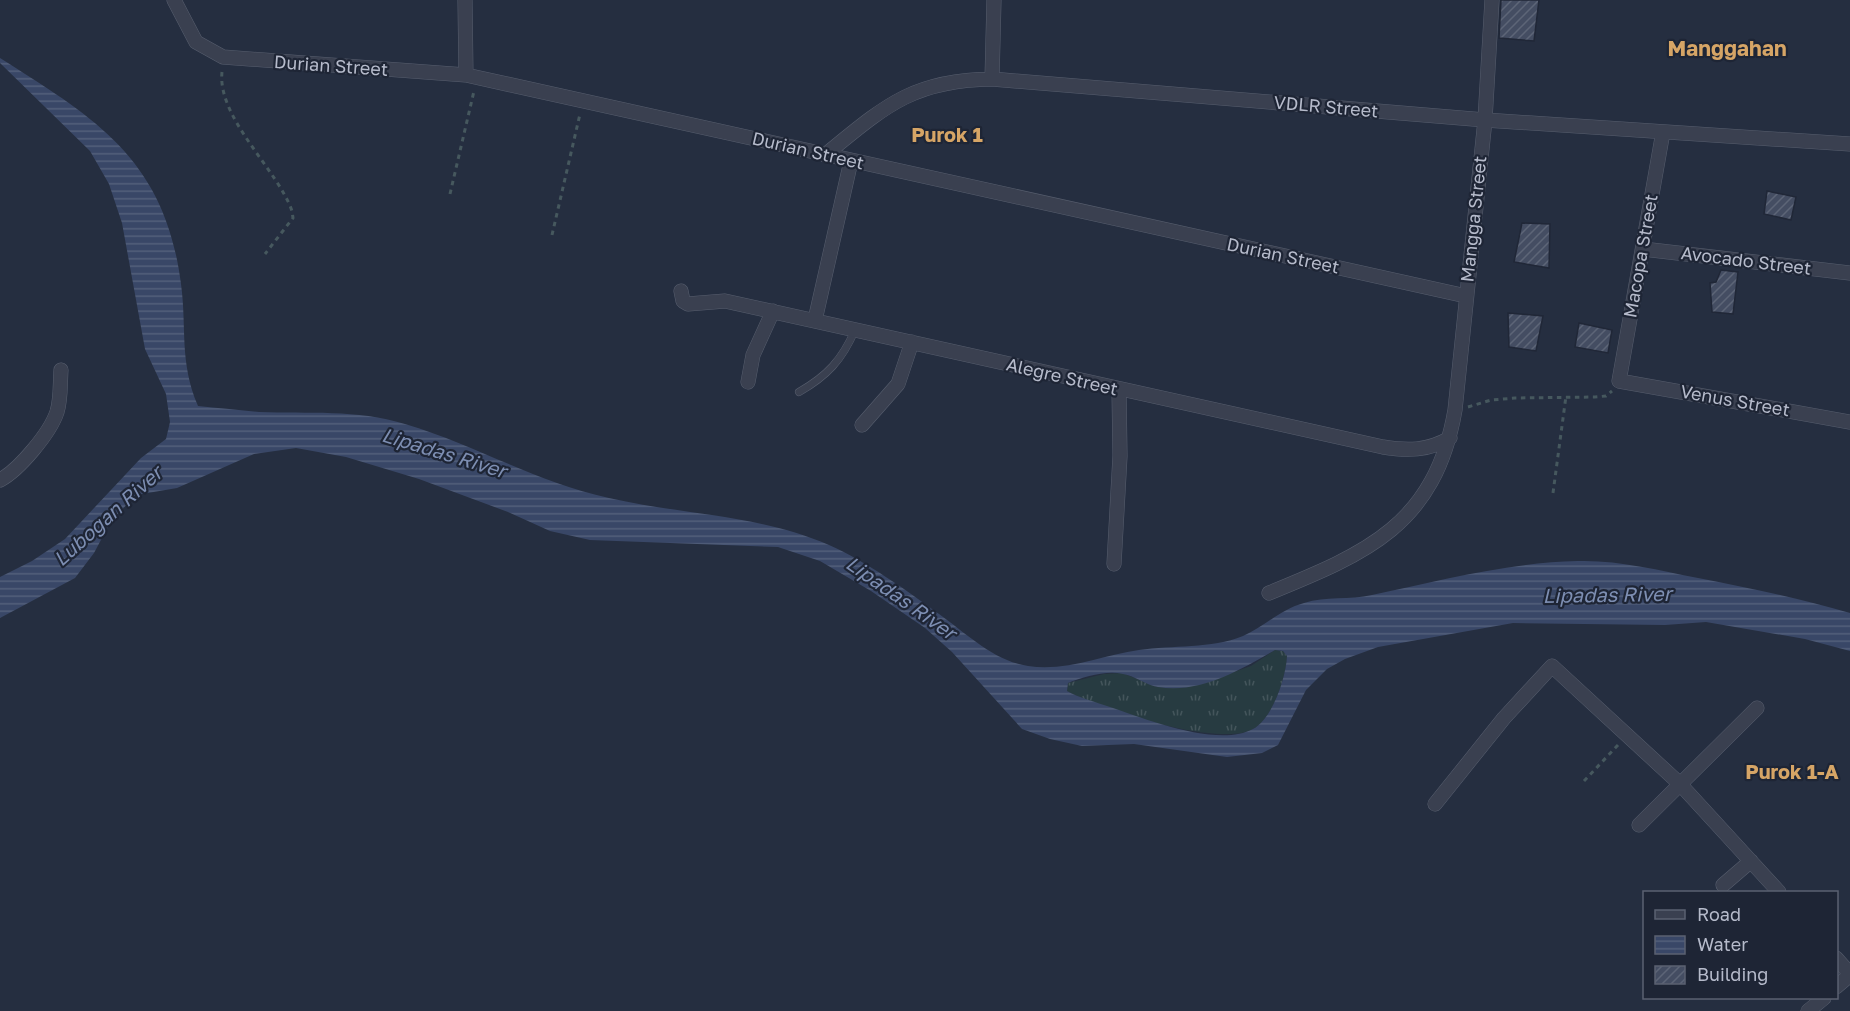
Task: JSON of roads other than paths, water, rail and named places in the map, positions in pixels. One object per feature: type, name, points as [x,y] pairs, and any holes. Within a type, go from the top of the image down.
[{"type":"street","name":"Durian Street","points":[[174,0],[196,42],[223,57],[472,76],[1466,296]]},
{"type":"street","points":[[465,0],[472,76]]},
{"type":"street","points":[[992,79],[994,0]]},
{"type":"street","name":"Mangga Street","points":[[1269,593],[1352,557],[1394,526],[1429,489],[1439,469],[1450,438],[1455,410],[1485,120],[1492,0]]},
{"type":"street","name":"VDLR Street","points":[[825,155],[885,107],[913,92],[944,82],[992,79],[1485,120],[1850,144]]},
{"type":"street","name":"Macopa Street","points":[[1619,381],[1663,132]]},
{"type":"street","points":[[815,320],[851,161]]},
{"type":"street","name":"Avocado Street","points":[[1643,249],[1850,273]]},
{"type":"street","name":"Alegre Street","points":[[681,291],[683,301],[688,304],[725,301],[1119,390],[1400,450],[1427,448],[1450,438]]},
{"type":"street","points":[[748,382],[753,355],[773,311]]},
{"type":"street","points":[[862,425],[898,384],[912,342]]},
{"type":"street","points":[[0,480],[20,465],[52,423],[59,398],[61,370]]},
{"type":"street","name":"Venus Street","points":[[1619,381],[1850,422]]},
{"type":"street","points":[[1114,564],[1120,456],[1119,390]]},
{"type":"street","points":[[1435,804],[1504,718],[1552,666],[1680,784],[1778,891]]},
{"type":"street","points":[[1639,825],[1757,708]]},
{"type":"street","points":[[1723,885],[1751,861]]},
{"type":"street","points":[[1838,960],[1850,975],[1838,985]]},
{"type":"street","points":[[1808,1011],[1823,999]]},
{"type":"lane","points":[[799,392],[820,380],[838,363],[855,330]]},
{"type":"water","points":[[0,58],[96,124],[143,174],[160,205],[173,241],[183,300],[188,374],[198,406],[259,412],[350,414],[387,419],[456,442],[556,483],[582,491],[636,504],[747,521],[802,535],[829,545],[872,568],[992,653],[1028,666],[1056,667],[1152,648],[1218,643],[1243,636],[1288,609],[1312,601],[1364,596],[1448,578],[1527,565],[1578,561],[1608,562],[1653,569],[1774,594],[1850,613],[1850,651],[1805,639],[1706,622],[1665,625],[1513,623],[1378,647],[1345,659],[1327,669],[1306,690],[1278,745],[1262,753],[1227,757],[1134,744],[1082,746],[1050,739],[1022,729],[952,652],[925,628],[871,591],[820,561],[778,547],[590,540],[550,531],[508,512],[419,479],[346,457],[296,448],[254,454],[177,488],[136,495],[111,521],[94,553],[75,578],[0,618],[0,577],[32,561],[65,539],[141,458],[166,439],[170,422],[166,394],[145,349],[122,223],[109,184],[90,151],[0,63]],"holes":[[[1275,650],[1283,651],[1287,656],[1286,665],[1272,707],[1260,724],[1238,734],[1202,734],[1182,730],[1082,698],[1067,691],[1068,683],[1088,676],[1109,673],[1127,675],[1158,687],[1189,687],[1219,679]]]},
{"type":"district","name":"Manggahan","points":[[1727,49]]},
{"type":"district","name":"Purok 1","points":[[947,135]]},
{"type":"district","name":"Purok 1-A","points":[[1792,772]]},
{"type":"water label","name":"Lipadas River","points":[[444,453]]},
{"type":"water label","name":"Lubogan River","points":[[108,516]]},
{"type":"water label","name":"Lipadas River","points":[[1607,595]]},
{"type":"water label","name":"Lipadas River","points":[[901,598]]}]
